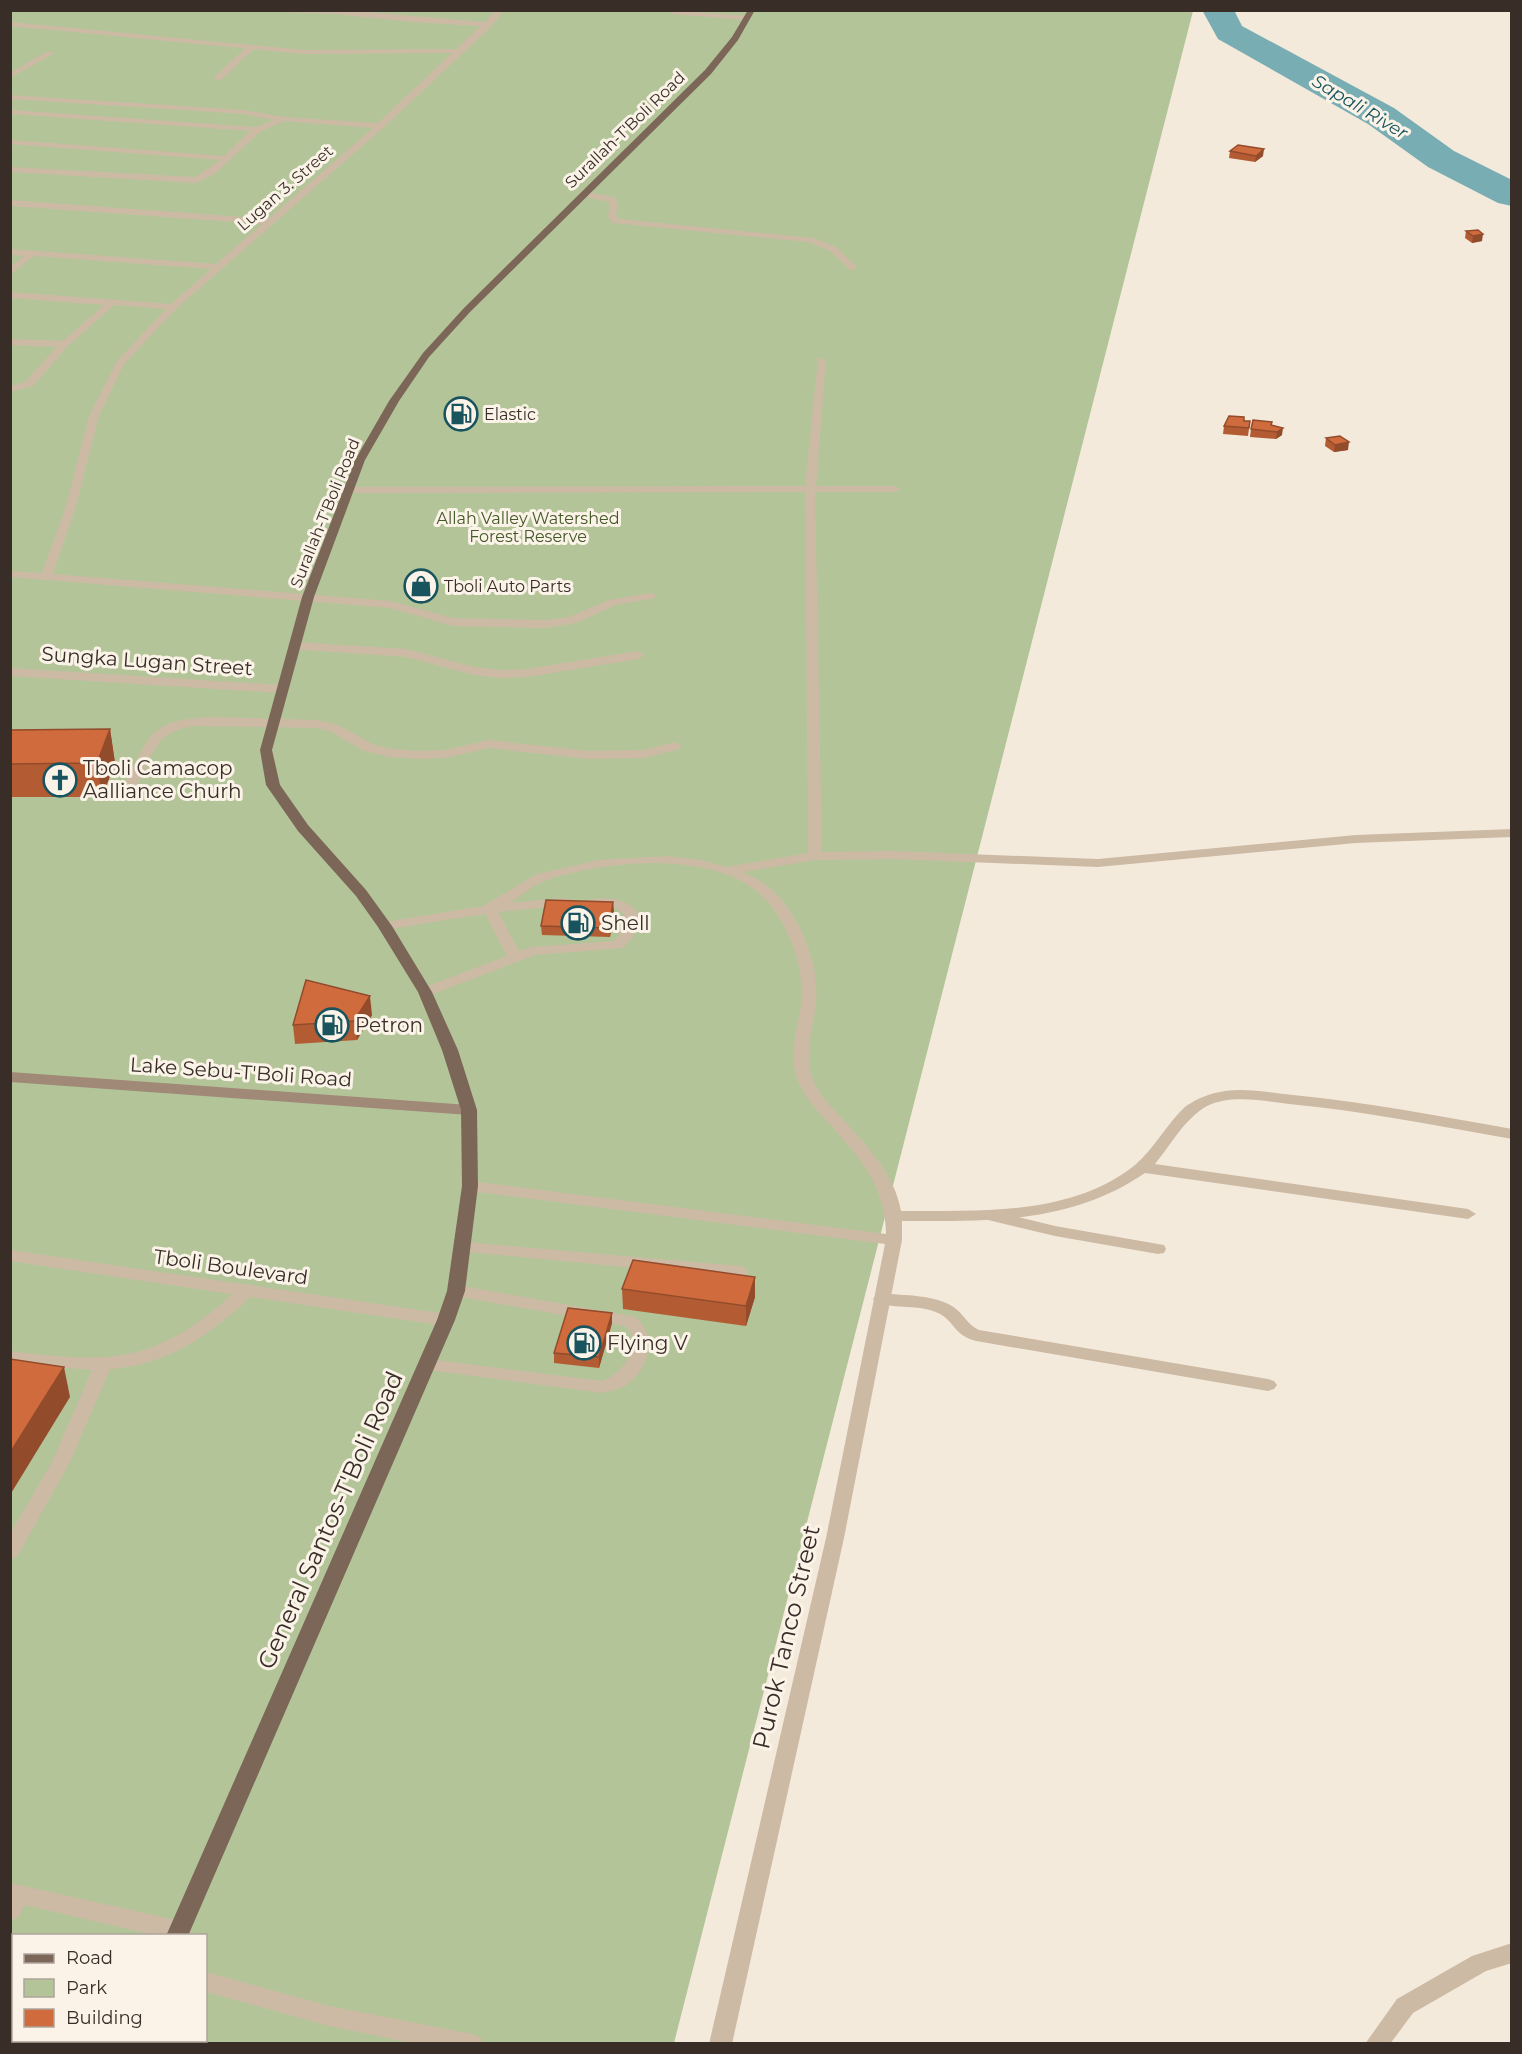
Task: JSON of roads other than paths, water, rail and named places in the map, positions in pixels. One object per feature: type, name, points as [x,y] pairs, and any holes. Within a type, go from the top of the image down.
[{"type":"main road","name":"Surallah-T'Boli Road","points":[[469,1110],[450,1050],[425,992],[385,926],[361,893],[303,828],[273,784],[266,750],[272,723],[308,597],[360,460],[394,400],[426,355],[467,310],[708,72],[735,38],[750,14]]},
{"type":"main road","name":"Lake Sebu-T'Boli Road","points":[[10,1077],[469,1110]]},
{"type":"main road","name":"General Santos-T'Boli Road","points":[[179,1933],[446,1320],[456,1291],[470,1186],[469,1110]]},
{"type":"street","points":[[241,10],[335,12],[489,24]]},
{"type":"street","name":"Lugan 3. Street","points":[[46,577],[71,506],[87,435],[101,399],[120,363],[173,307],[380,126],[489,24],[501,10]]},
{"type":"street","points":[[672,12],[750,14]]},
{"type":"street","points":[[10,24],[314,52],[459,51]]},
{"type":"street","points":[[218,78],[252,47]]},
{"type":"street","points":[[10,76],[51,53]]},
{"type":"street","points":[[10,97],[244,112],[283,118],[380,126]]},
{"type":"street","points":[[10,112],[257,129]]},
{"type":"street","points":[[10,169],[190,181],[207,177],[224,158],[257,129],[283,118]]},
{"type":"street","points":[[10,142],[224,158]]},
{"type":"street","points":[[582,194],[611,199],[614,202],[612,217],[616,221],[811,240],[834,249],[853,268]]},
{"type":"street","points":[[10,203],[268,222]]},
{"type":"street","points":[[10,252],[217,267]]},
{"type":"street","points":[[10,272],[32,254]]},
{"type":"street","points":[[10,295],[173,307]]},
{"type":"street","points":[[10,389],[29,384],[65,345],[111,303]]},
{"type":"street","points":[[10,342],[65,345]]},
{"type":"street","points":[[815,856],[810,488],[820,360]]},
{"type":"street","points":[[349,490],[895,489]]},
{"type":"street","points":[[10,574],[390,605],[436,619],[493,625],[546,624],[572,620],[613,602],[651,596]]},
{"type":"street","points":[[294,646],[406,653],[474,671],[500,674],[527,673],[639,655]]},
{"type":"street","name":"Sungka Lugan Street","points":[[10,672],[281,689]]},
{"type":"street","points":[[129,789],[157,736],[165,729],[187,721],[317,724],[334,728],[368,747],[389,753],[420,755],[445,754],[489,744],[597,755],[644,754],[675,746]]},
{"type":"street","points":[[728,871],[815,856],[892,855],[1098,863],[1356,839],[1512,833]]},
{"type":"street","points":[[489,908],[521,886],[540,878],[600,862],[667,860],[697,863],[728,871],[756,885],[779,904],[798,940],[807,970],[809,996],[799,1059],[805,1081],[823,1108],[877,1170],[891,1194],[896,1216],[990,1215],[1089,1198],[1120,1182],[1142,1167],[1190,1110],[1214,1098],[1246,1095],[1337,1103],[1512,1134]]},
{"type":"street","points":[[385,926],[489,908],[565,902],[618,904],[631,912],[626,937],[614,947],[548,949],[514,956],[425,992]]},
{"type":"street","points":[[489,908],[514,956]]},
{"type":"street","points":[[1142,1167],[1468,1214]]},
{"type":"street","points":[[470,1186],[894,1240]]},
{"type":"street","points":[[990,1215],[1054,1231],[1158,1249]]},
{"type":"street","name":"Purok Tanco Street","points":[[720,2043],[835,1538],[894,1240],[896,1216]]},
{"type":"street","points":[[463,1247],[740,1272]]},
{"type":"street","name":"Tboli Boulevard","points":[[10,1255],[446,1320]]},
{"type":"street","points":[[10,1357],[103,1366],[151,1356],[182,1342],[207,1326],[248,1290]]},
{"type":"street","points":[[427,1365],[602,1387],[618,1382],[635,1363],[642,1338],[641,1330],[630,1321],[456,1291]]},
{"type":"street","points":[[882,1299],[939,1306],[948,1310],[963,1331],[976,1335],[1268,1385]]},
{"type":"street","points":[[20,1377],[58,1363]]},
{"type":"street","points":[[10,1552],[61,1462],[103,1366]]},
{"type":"street","points":[[14,1899],[179,1933]]},
{"type":"street","points":[[1376,2043],[1406,2006],[1480,1963],[1512,1953]]},
{"type":"street","points":[[207,1982],[329,2016],[472,2043]]},
{"type":"waterway","name":"Sapali River","points":[[1218,10],[1229,32],[1381,116],[1441,159],[1512,195]]},
{"type":"place","name":"Elastic","points":[[461,414]]},
{"type":"place","name":"Tboli Auto Parts","points":[[421,586]]},
{"type":"place","name":"Tboli Camacop Aalliance Churh","points":[[60,780]]},
{"type":"place","name":"Shell","points":[[578,923]]},
{"type":"place","name":"Petron","points":[[332,1025]]},
{"type":"place","name":"Flying V","points":[[584,1343]]},
{"type":"park label","name":"Allah Valley Watershed Forest Reserve","points":[[528,527]]}]
